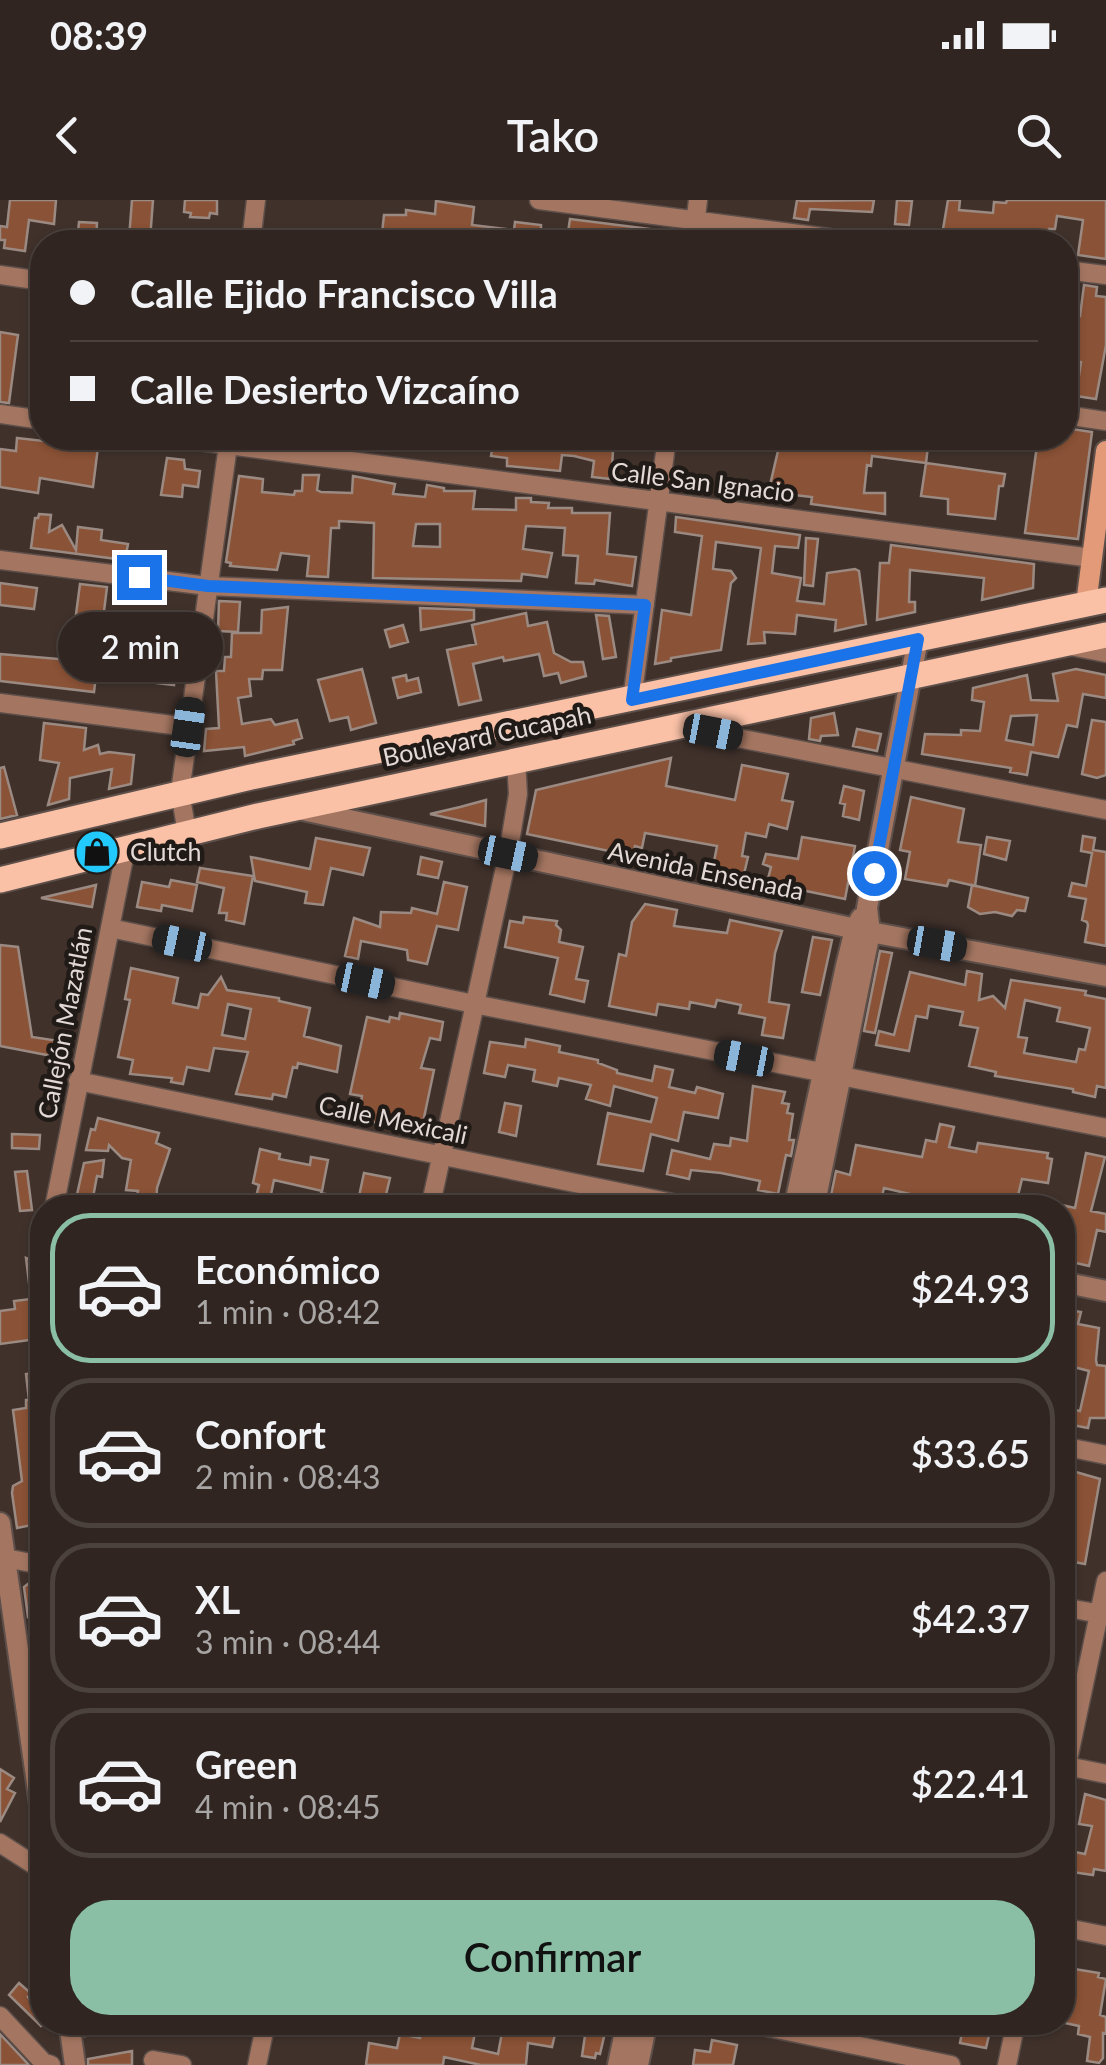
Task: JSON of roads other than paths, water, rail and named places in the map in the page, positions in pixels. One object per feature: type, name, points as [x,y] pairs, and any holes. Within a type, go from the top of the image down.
[{"type":"main road","points":[[1096,602],[1106,450]]},
{"type":"main road","name":"Boulevard Cucapah","points":[[0,836],[250,777],[1096,602]]},
{"type":"main road","name":"Boulevard Cucapah","points":[[0,880],[258,816],[1106,635]]},
{"type":"main road","points":[[250,777],[258,816]]},
{"type":"street","points":[[252,230],[256,200]]},
{"type":"street","points":[[539,200],[771,230]]},
{"type":"street","points":[[695,230],[698,200]]},
{"type":"street","points":[[1078,272],[1106,276]]},
{"type":"street","points":[[0,275],[30,279]]},
{"type":"street","points":[[0,414],[30,418]]},
{"type":"street","points":[[1078,417],[1106,421]]},
{"type":"street","points":[[187,833],[180,792],[227,450]]},
{"type":"street","name":"Calle San Ignacio","points":[[291,450],[1099,559]]},
{"type":"street","points":[[632,700],[665,450]]},
{"type":"street","points":[[0,560],[208,586],[645,605]]},
{"type":"street","points":[[798,1195],[831,1075],[918,639]]},
{"type":"street","points":[[1060,644],[1106,653]]},
{"type":"street","points":[[0,703],[188,727]]},
{"type":"street","points":[[677,726],[1106,810]]},
{"type":"street","points":[[433,1195],[508,854],[518,794],[516,760]]},
{"type":"street","name":"Avenida Ensenada","points":[[296,808],[862,930],[1106,976]]},
{"type":"street","name":"Callejón Mazatlán","points":[[56,1195],[126,848]]},
{"type":"street","points":[[110,928],[1106,1128]]},
{"type":"street","points":[[816,1195],[831,1075]]},
{"type":"street","name":"Calle Mexicali","points":[[78,1081],[634,1195]]},
{"type":"street","points":[[1075,1285],[1106,1291]]},
{"type":"street","points":[[1075,1449],[1106,1455]]},
{"type":"street","points":[[0,1523],[6,1558],[6,1609],[30,1698]]},
{"type":"street","points":[[6,1558],[30,1563]]},
{"type":"street","points":[[1075,1724],[1102,1615],[1106,1581]]},
{"type":"street","points":[[1075,1609],[1102,1615]]},
{"type":"street","points":[[1075,1767],[1106,1774]]},
{"type":"street","points":[[0,1843],[30,1862]]},
{"type":"street","points":[[1075,1930],[1106,1936]]},
{"type":"street","points":[[0,2016],[43,2062],[51,2065]]},
{"type":"street","points":[[71,2035],[75,2065]]},
{"type":"street","points":[[257,2065],[263,2035]]},
{"type":"street","points":[[618,2065],[624,2035]]},
{"type":"street","points":[[638,2065],[644,2035]]},
{"type":"street","points":[[806,2035],[951,2065]]},
{"type":"street","points":[[1007,2065],[1013,2035]]},
{"type":"street","points":[[153,2060],[182,2065]]},
{"type":"place","name":"Clutch","points":[[97,852]]}]
